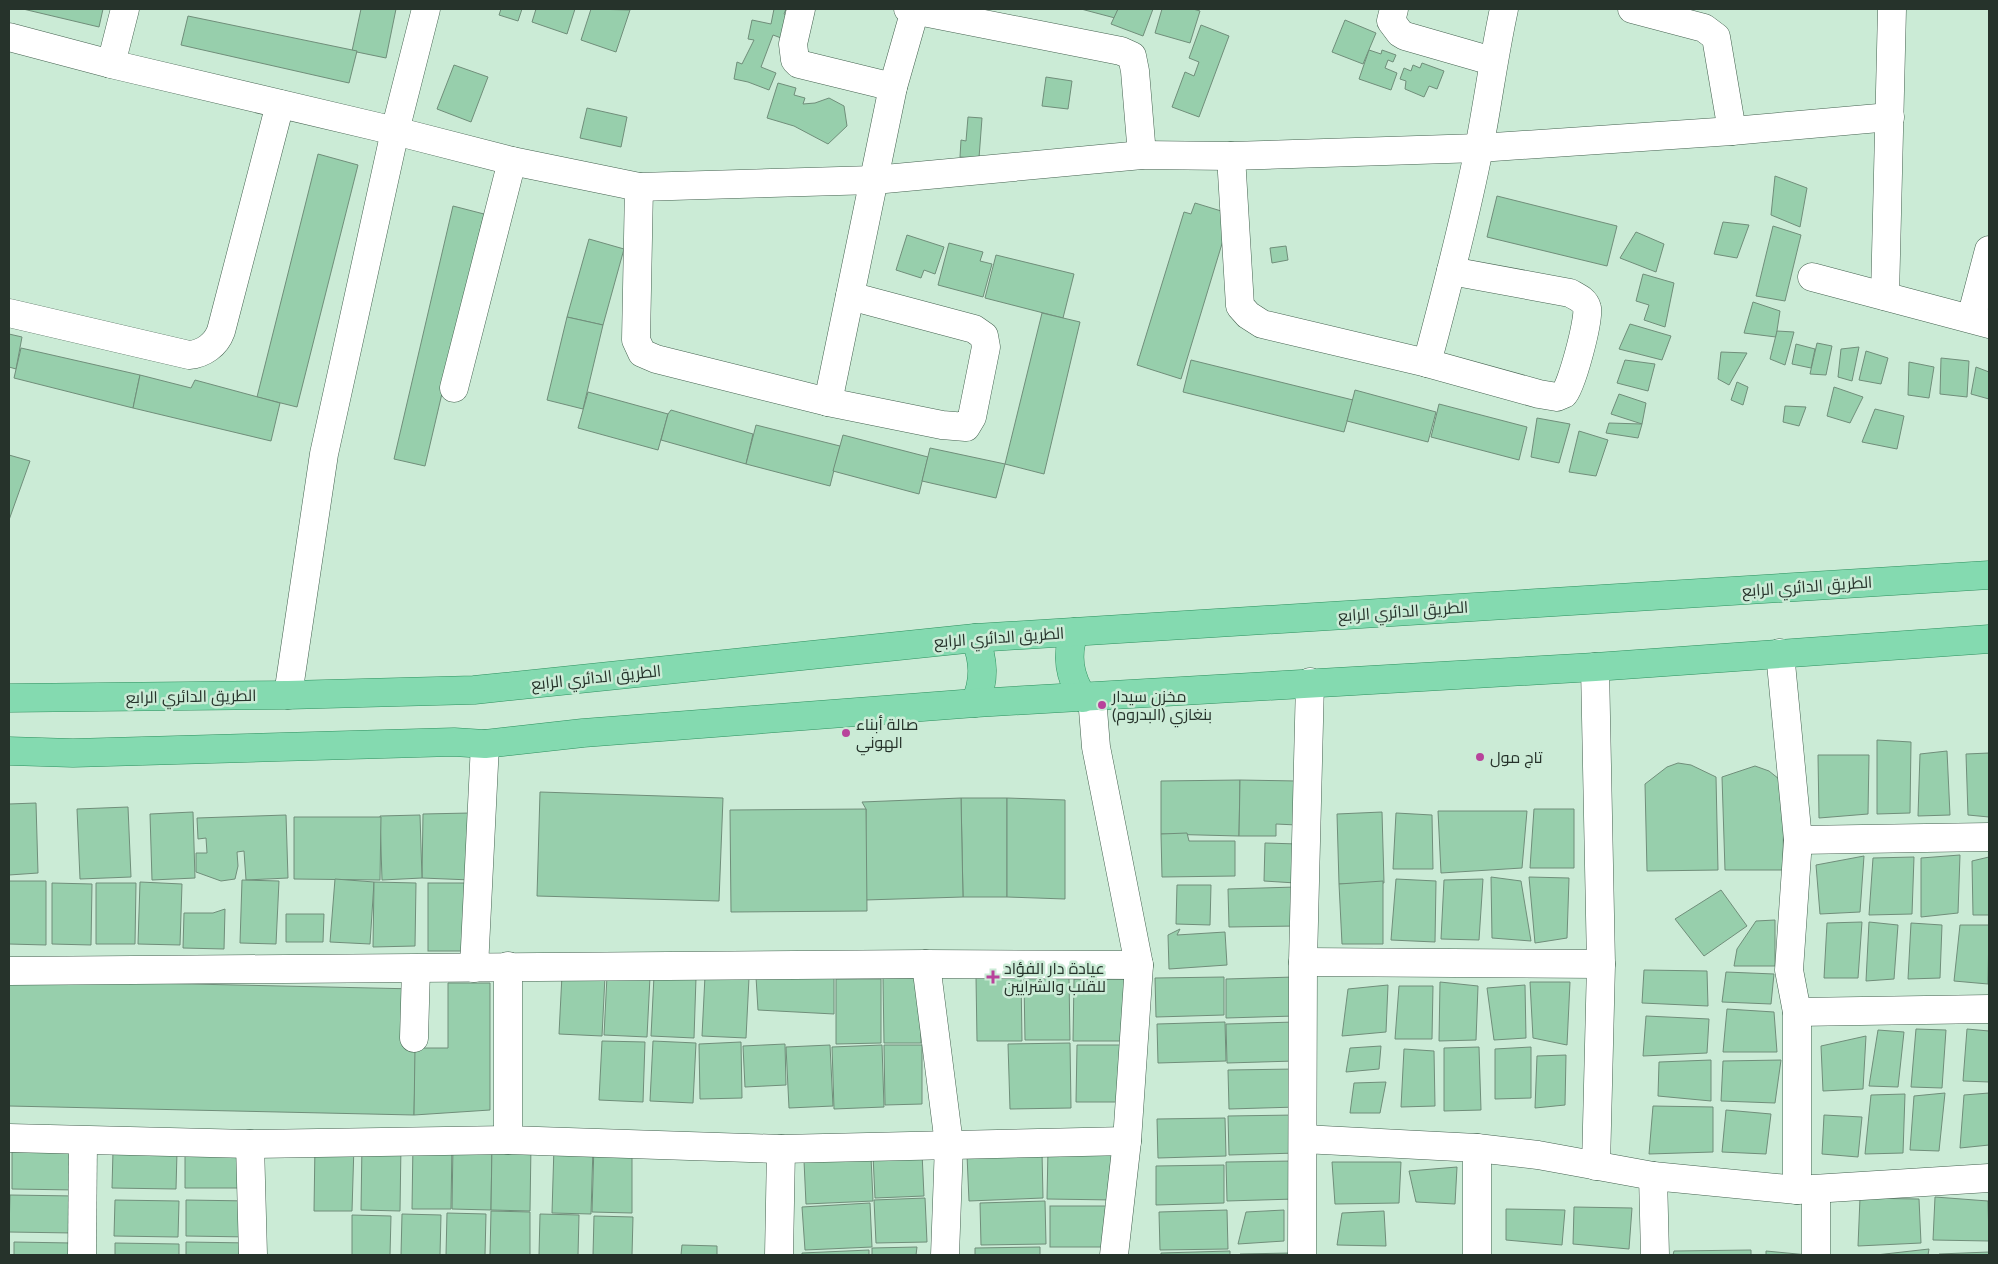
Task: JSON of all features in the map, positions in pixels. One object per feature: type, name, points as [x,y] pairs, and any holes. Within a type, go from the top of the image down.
[{"type":"main road","name":"الطريق الدائري الرابع","points":[[9,698],[288,695],[474,690],[975,638],[1989,575]]},
{"type":"main road","points":[[1074,632],[1070,643],[1069,666],[1072,678],[1087,698]]},
{"type":"main road","points":[[975,638],[982,659],[983,670],[980,693],[975,703]]},
{"type":"main road","points":[[9,751],[73,753],[454,742],[485,744],[583,733],[975,703],[1087,698],[1310,682],[1595,667],[1780,652],[1989,639]]},
{"type":"street","points":[[111,64],[125,9]]},
{"type":"street","points":[[288,695],[324,454],[395,132],[426,9]]},
{"type":"street","points":[[801,9],[793,44],[793,55],[799,64],[893,87]]},
{"type":"street","points":[[1394,9],[1391,21],[1405,36],[1492,61]]},
{"type":"street","points":[[1427,363],[1451,271],[1479,148],[1492,61],[1504,9]]},
{"type":"street","points":[[1632,9],[1704,28],[1716,37],[1732,131]]},
{"type":"street","points":[[1885,296],[1892,9]]},
{"type":"street","points":[[828,402],[893,87],[912,10],[1121,51],[1132,56],[1136,71],[1142,155]]},
{"type":"street","points":[[9,37],[111,64],[512,161],[638,187],[874,180],[1142,155],[1231,156],[1479,148],[1732,131],[1890,117]]},
{"type":"street","points":[[9,313],[188,355],[200,353],[208,348],[221,331],[280,104]]},
{"type":"street","points":[[1231,156],[1240,306],[1243,311],[1262,324],[1427,363],[1550,396],[1564,394],[1570,385],[1587,321],[1587,307],[1584,302],[1570,293],[1451,271]]},
{"type":"street","points":[[454,388],[512,161]]},
{"type":"street","points":[[638,187],[636,340],[642,353],[656,359],[828,402],[952,427],[966,427],[972,417],[986,347],[984,336],[980,332],[850,296]]},
{"type":"street","points":[[1812,277],[1980,321],[1989,250]]},
{"type":"street","points":[[1780,652],[1798,840],[1789,970],[1797,1012],[1806,1190],[1816,1255]]},
{"type":"street","points":[[1595,667],[1601,964],[1596,1166]]},
{"type":"street","points":[[1302,1255],[1303,962],[1310,682]]},
{"type":"street","points":[[1087,698],[1139,965],[1127,1141],[1114,1255]]},
{"type":"street","points":[[474,968],[485,744]]},
{"type":"street","points":[[1798,840],[1989,837]]},
{"type":"street","points":[[1303,962],[1601,964]]},
{"type":"street","points":[[926,964],[949,1144],[945,1255]]},
{"type":"street","points":[[9,971],[416,969],[508,966],[1139,965]]},
{"type":"street","points":[[508,966],[508,1140]]},
{"type":"street","points":[[414,1038],[416,969]]},
{"type":"street","points":[[1797,1012],[1989,1009]]},
{"type":"street","points":[[9,1138],[250,1144],[508,1140],[781,1149],[1127,1141]]},
{"type":"street","points":[[1303,1139],[1476,1148],[1538,1155],[1653,1176],[1806,1190],[1989,1178]]},
{"type":"street","points":[[82,1255],[83,1141]]},
{"type":"street","points":[[250,1144],[253,1255]]},
{"type":"street","points":[[1476,1148],[1477,1255]]},
{"type":"street","points":[[779,1255],[781,1149]]},
{"type":"street","points":[[1653,1176],[1655,1255]]},
{"type":"building","points":[[23,9],[103,9],[99,27]]},
{"type":"building","points":[[361,9],[396,9],[386,58],[352,51]]},
{"type":"building","points":[[501,9],[522,9],[518,21],[499,15]]},
{"type":"building","points":[[536,9],[575,9],[567,34],[532,22]]},
{"type":"building","points":[[591,9],[630,10],[616,52],[581,40]]},
{"type":"building","points":[[774,9],[786,9],[784,14],[792,19],[784,39],[773,35],[761,67],[776,73],[769,90],[734,79],[737,62],[742,64],[754,40],[748,39],[752,20],[771,24]]},
{"type":"building","points":[[1081,9],[1118,9],[1115,18]]},
{"type":"building","points":[[1118,9],[1153,9],[1143,36],[1111,24]]},
{"type":"building","points":[[1162,9],[1193,9],[1200,11],[1190,43],[1155,33]]},
{"type":"building","points":[[188,16],[357,51],[349,83],[181,45]]},
{"type":"building","points":[[1345,20],[1376,33],[1363,64],[1332,52]]},
{"type":"building","points":[[1201,25],[1229,36],[1199,117],[1172,107],[1185,72],[1194,76],[1199,62],[1189,58]]},
{"type":"building","points":[[1369,50],[1381,54],[1382,50],[1396,55],[1393,62],[1388,60],[1385,68],[1397,73],[1391,90],[1359,79]]},
{"type":"building","points":[[1422,63],[1444,71],[1437,89],[1429,86],[1424,97],[1405,89],[1406,81],[1400,79],[1404,68],[1411,71],[1413,65],[1420,68]]},
{"type":"building","points":[[454,65],[488,77],[471,122],[437,109]]},
{"type":"building","points":[[1046,77],[1072,81],[1068,109],[1042,106]]},
{"type":"building","points":[[778,83],[796,88],[794,95],[805,98],[803,104],[815,103],[829,98],[844,106],[847,126],[828,144],[794,126],[767,118]]},
{"type":"building","points":[[587,108],[627,117],[621,147],[580,138]]},
{"type":"building","points":[[968,117],[982,118],[979,158],[960,157],[961,140],[966,141]]},
{"type":"building","points":[[318,154],[358,165],[297,407],[257,397]]},
{"type":"building","points":[[1775,176],[1807,188],[1800,227],[1771,215]]},
{"type":"building","points":[[1497,196],[1617,226],[1607,266],[1487,237]]},
{"type":"building","points":[[1195,203],[1231,214],[1181,379],[1137,365],[1184,212],[1191,214]]},
{"type":"building","points":[[453,206],[484,214],[425,466],[394,459]]},
{"type":"building","points":[[1723,222],[1749,225],[1737,258],[1714,254]]},
{"type":"building","points":[[1773,226],[1801,235],[1785,301],[1756,296]]},
{"type":"building","points":[[1636,232],[1664,244],[1656,272],[1620,258]]},
{"type":"building","points":[[907,235],[944,247],[935,274],[924,270],[921,278],[896,270]]},
{"type":"building","points":[[589,239],[624,249],[603,325],[567,317]]},
{"type":"building","points":[[949,243],[983,252],[980,261],[992,264],[983,297],[938,285]]},
{"type":"building","points":[[1286,246],[1288,260],[1272,263],[1270,248]]},
{"type":"building","points":[[996,255],[1074,274],[1063,318],[985,298]]},
{"type":"building","points":[[1643,274],[1674,283],[1665,327],[1644,320],[1649,305],[1636,301]]},
{"type":"building","points":[[1753,302],[1780,311],[1776,337],[1744,333]]},
{"type":"building","points":[[1042,313],[1080,322],[1044,474],[1005,464]]},
{"type":"building","points":[[567,317],[603,325],[583,409],[547,400]]},
{"type":"building","points":[[1630,324],[1671,336],[1662,360],[1619,349]]},
{"type":"building","points":[[1777,331],[1794,332],[1785,365],[1770,359]]},
{"type":"building","points":[[9,334],[22,337],[16,369],[9,367]]},
{"type":"building","points":[[1817,343],[1832,346],[1826,375],[1810,374]]},
{"type":"building","points":[[1796,344],[1815,349],[1811,368],[1792,364]]},
{"type":"building","points":[[1859,347],[1852,381],[1838,377],[1841,349]]},
{"type":"building","points":[[21,348],[140,375],[133,408],[14,378]]},
{"type":"building","points":[[1866,351],[1888,358],[1881,384],[1859,380]]},
{"type":"building","points":[[1721,352],[1747,353],[1729,385],[1718,379]]},
{"type":"building","points":[[1941,358],[1969,361],[1967,397],[1940,394]]},
{"type":"building","points":[[1191,360],[1353,400],[1344,432],[1183,392]]},
{"type":"building","points":[[1625,360],[1655,364],[1648,391],[1617,383]]},
{"type":"building","points":[[1909,362],[1934,367],[1929,398],[1908,395]]},
{"type":"building","points":[[1976,367],[1989,372],[1989,399],[1971,394]]},
{"type":"building","points":[[140,375],[191,388],[195,380],[280,403],[271,441],[133,408]]},
{"type":"building","points":[[1737,382],[1748,387],[1743,405],[1731,400]]},
{"type":"building","points":[[1834,387],[1863,397],[1850,423],[1827,416]]},
{"type":"building","points":[[1355,390],[1436,412],[1428,442],[1347,421]]},
{"type":"building","points":[[588,392],[668,414],[658,450],[578,428]]},
{"type":"building","points":[[1619,394],[1646,403],[1642,424],[1611,414]]},
{"type":"building","points":[[1439,404],[1527,427],[1519,460],[1431,437]]},
{"type":"building","points":[[1785,406],[1806,407],[1799,426],[1783,422]]},
{"type":"building","points":[[1875,409],[1904,416],[1897,449],[1862,442]]},
{"type":"building","points":[[671,410],[753,434],[746,464],[661,440],[668,414]]},
{"type":"building","points":[[1537,418],[1570,424],[1559,463],[1531,457]]},
{"type":"building","points":[[1609,423],[1642,424],[1638,438],[1606,433]]},
{"type":"building","points":[[756,425],[840,446],[830,486],[746,464]]},
{"type":"building","points":[[1579,431],[1608,440],[1596,476],[1569,472]]},
{"type":"building","points":[[843,435],[928,457],[919,494],[833,471]]},
{"type":"building","points":[[930,448],[1005,464],[996,498],[922,481]]},
{"type":"building","points":[[9,455],[30,461],[9,520]]},
{"type":"building","points":[[1877,740],[1911,742],[1910,813],[1877,814]]},
{"type":"building","points":[[1947,751],[1950,815],[1918,816],[1920,754]]},
{"type":"building","points":[[1989,753],[1989,817],[1968,815],[1966,754]]},
{"type":"building","points":[[1818,755],[1869,755],[1868,814],[1819,818]]},
{"type":"building","points":[[1678,763],[1691,765],[1716,777],[1718,870],[1647,871],[1645,784],[1667,767]]},
{"type":"building","points":[[1755,766],[1769,771],[1784,783],[1783,870],[1725,870],[1722,777]]},
{"type":"building","points":[[1240,780],[1239,836],[1161,834],[1161,781]]},
{"type":"building","points":[[1240,780],[1297,781],[1297,825],[1276,824],[1276,836],[1239,836]]},
{"type":"building","points":[[540,792],[723,798],[719,901],[537,896]]},
{"type":"building","points":[[961,798],[1007,798],[1007,897],[963,897]]},
{"type":"building","points":[[961,798],[963,897],[865,900],[866,809],[862,802]]},
{"type":"building","points":[[1007,798],[1065,800],[1065,899],[1007,897]]},
{"type":"building","points":[[36,803],[38,873],[9,875],[9,804]]},
{"type":"building","points":[[128,807],[131,877],[80,879],[77,809]]},
{"type":"building","points":[[866,809],[867,911],[731,912],[730,810]]},
{"type":"building","points":[[1534,809],[1574,809],[1574,868],[1530,868]]},
{"type":"building","points":[[1438,811],[1527,811],[1522,868],[1441,873]]},
{"type":"building","points":[[193,812],[195,878],[152,880],[150,814]]},
{"type":"building","points":[[1382,812],[1384,883],[1339,884],[1337,814]]},
{"type":"building","points":[[470,813],[471,880],[422,878],[423,814]]},
{"type":"building","points":[[1396,813],[1432,815],[1433,869],[1393,869]]},
{"type":"building","points":[[286,815],[288,878],[246,880],[244,851],[237,852],[238,866],[235,879],[221,881],[196,872],[196,853],[207,853],[206,838],[198,839],[197,818]]},
{"type":"building","points":[[420,815],[422,878],[382,880],[380,816]]},
{"type":"building","points":[[294,817],[381,817],[380,880],[294,879]]},
{"type":"building","points":[[1187,833],[1189,841],[1235,841],[1235,876],[1162,877],[1161,834]]},
{"type":"building","points":[[1265,843],[1298,844],[1296,883],[1264,881]]},
{"type":"building","points":[[1960,855],[1958,913],[1921,917],[1921,858]]},
{"type":"building","points":[[1864,856],[1860,912],[1820,914],[1816,865]]},
{"type":"building","points":[[1914,857],[1912,914],[1869,915],[1873,858]]},
{"type":"building","points":[[1989,857],[1989,915],[1973,915],[1972,861]]},
{"type":"building","points":[[1491,877],[1521,881],[1531,941],[1492,938]]},
{"type":"building","points":[[1529,877],[1569,878],[1567,938],[1535,943]]},
{"type":"building","points":[[335,879],[374,882],[370,944],[330,942]]},
{"type":"building","points":[[1396,879],[1436,881],[1435,942],[1391,940]]},
{"type":"building","points":[[1483,879],[1479,940],[1441,939],[1444,880]]},
{"type":"building","points":[[242,880],[279,881],[276,944],[240,943]]},
{"type":"building","points":[[9,881],[46,881],[46,945],[9,944]]},
{"type":"building","points":[[1383,881],[1383,944],[1342,944],[1339,884]]},
{"type":"building","points":[[140,882],[182,884],[180,945],[138,944]]},
{"type":"building","points":[[374,882],[416,883],[415,946],[373,947]]},
{"type":"building","points":[[52,883],[92,884],[91,945],[52,944]]},
{"type":"building","points":[[96,883],[136,883],[135,944],[96,944]]},
{"type":"building","points":[[428,883],[472,883],[472,951],[428,951]]},
{"type":"building","points":[[1177,885],[1211,885],[1210,925],[1176,924]]},
{"type":"building","points":[[1296,887],[1297,926],[1229,927],[1228,889]]},
{"type":"building","points":[[1721,890],[1747,926],[1704,956],[1675,919]]},
{"type":"building","points":[[225,909],[224,949],[183,948],[184,913],[213,913]]},
{"type":"building","points":[[286,914],[324,914],[323,942],[286,942]]},
{"type":"building","points":[[1775,920],[1775,966],[1734,966],[1737,949],[1756,921]]},
{"type":"building","points":[[1862,922],[1858,978],[1824,978],[1827,923]]},
{"type":"building","points":[[1869,922],[1898,925],[1894,979],[1866,981]]},
{"type":"building","points":[[1911,923],[1942,925],[1940,978],[1908,979]]},
{"type":"building","points":[[1960,925],[1989,925],[1988,984],[1954,981]]},
{"type":"building","points":[[1180,929],[1177,935],[1225,932],[1227,965],[1169,969],[1168,935]]},
{"type":"building","points":[[1644,970],[1707,971],[1708,1006],[1642,1003]]},
{"type":"building","points":[[1726,972],[1774,974],[1771,1004],[1722,1002]]},
{"type":"building","points":[[562,975],[605,976],[602,1036],[559,1034]]},
{"type":"building","points":[[607,976],[650,977],[647,1037],[604,1035]]},
{"type":"building","points":[[654,976],[696,978],[694,1038],[651,1036]]},
{"type":"building","points":[[705,976],[749,978],[746,1038],[702,1036]]},
{"type":"building","points":[[1021,976],[1022,1041],[977,1041],[976,977]]},
{"type":"building","points":[[756,977],[834,977],[834,1014],[758,1010]]},
{"type":"building","points":[[1224,977],[1224,1015],[1156,1017],[1155,978]]},
{"type":"building","points":[[1294,977],[1295,1016],[1226,1018],[1226,979]]},
{"type":"building","points":[[883,978],[920,978],[921,1043],[884,1043]]},
{"type":"building","points":[[1069,978],[1070,1040],[1025,1040],[1024,979]]},
{"type":"building","points":[[836,979],[881,979],[881,1043],[836,1044]]},
{"type":"building","points":[[1074,979],[1128,979],[1127,1041],[1073,1041]]},
{"type":"building","points":[[9,980],[417,989],[414,1115],[9,1106]]},
{"type":"building","points":[[1440,982],[1478,986],[1476,1040],[1439,1041]]},
{"type":"building","points":[[1530,982],[1570,982],[1567,1045],[1533,1038]]},
{"type":"building","points":[[448,983],[490,983],[490,1110],[414,1115],[415,1048],[448,1048]]},
{"type":"building","points":[[1388,985],[1386,1032],[1342,1036],[1348,989]]},
{"type":"building","points":[[1525,985],[1526,1038],[1494,1040],[1487,988]]},
{"type":"building","points":[[1399,986],[1433,986],[1432,1039],[1395,1039]]},
{"type":"building","points":[[1727,1009],[1774,1012],[1777,1052],[1723,1052]]},
{"type":"building","points":[[1646,1016],[1709,1019],[1707,1053],[1643,1056]]},
{"type":"building","points":[[1225,1022],[1226,1061],[1158,1063],[1157,1024]]},
{"type":"building","points":[[1295,1022],[1295,1061],[1227,1063],[1226,1024]]},
{"type":"building","points":[[1916,1029],[1946,1030],[1942,1088],[1911,1087]]},
{"type":"building","points":[[1967,1029],[1989,1031],[1989,1082],[1963,1081]]},
{"type":"building","points":[[1878,1030],[1904,1032],[1898,1087],[1869,1086]]},
{"type":"building","points":[[1866,1036],[1863,1089],[1823,1091],[1821,1046]]},
{"type":"building","points":[[602,1041],[645,1042],[643,1102],[599,1100]]},
{"type":"building","points":[[653,1041],[696,1043],[693,1103],[650,1101]]},
{"type":"building","points":[[741,1042],[742,1098],[700,1099],[699,1044]]},
{"type":"building","points":[[1070,1043],[1071,1108],[1010,1109],[1008,1044]]},
{"type":"building","points":[[785,1044],[786,1085],[745,1087],[743,1046]]},
{"type":"building","points":[[830,1045],[833,1106],[789,1108],[786,1047]]},
{"type":"building","points":[[882,1045],[884,1107],[834,1109],[832,1047]]},
{"type":"building","points":[[884,1045],[922,1045],[922,1104],[885,1105]]},
{"type":"building","points":[[1077,1045],[1121,1045],[1120,1102],[1076,1102]]},
{"type":"building","points":[[1381,1046],[1379,1069],[1346,1072],[1350,1048]]},
{"type":"building","points":[[1479,1047],[1481,1110],[1444,1111],[1444,1048]]},
{"type":"building","points":[[1531,1047],[1531,1098],[1495,1099],[1495,1049]]},
{"type":"building","points":[[1404,1049],[1434,1051],[1435,1106],[1401,1107]]},
{"type":"building","points":[[1566,1055],[1565,1105],[1535,1108],[1537,1056]]},
{"type":"building","points":[[1711,1060],[1711,1101],[1658,1096],[1659,1062]]},
{"type":"building","points":[[1781,1060],[1775,1103],[1721,1101],[1723,1061]]},
{"type":"building","points":[[1297,1069],[1297,1107],[1229,1109],[1228,1070]]},
{"type":"building","points":[[1386,1082],[1380,1113],[1350,1113],[1354,1083]]},
{"type":"building","points":[[1945,1093],[1939,1151],[1910,1150],[1914,1096]]},
{"type":"building","points":[[1989,1093],[1989,1145],[1960,1148],[1964,1095]]},
{"type":"building","points":[[1905,1094],[1903,1153],[1865,1154],[1871,1095]]},
{"type":"building","points":[[1653,1106],[1713,1107],[1713,1152],[1649,1154]]},
{"type":"building","points":[[1726,1110],[1771,1114],[1766,1154],[1722,1152]]},
{"type":"building","points":[[1296,1115],[1297,1153],[1229,1155],[1228,1116]]},
{"type":"building","points":[[1824,1115],[1862,1117],[1858,1157],[1822,1154]]},
{"type":"building","points":[[1225,1118],[1226,1156],[1158,1158],[1157,1119]]},
{"type":"building","points":[[413,1142],[452,1143],[451,1209],[412,1209]]},
{"type":"building","points":[[362,1143],[401,1144],[400,1211],[361,1210]]},
{"type":"building","points":[[453,1143],[492,1144],[491,1210],[452,1209]]},
{"type":"building","points":[[492,1143],[531,1144],[530,1211],[491,1210]]},
{"type":"building","points":[[315,1144],[354,1145],[352,1211],[314,1211]]},
{"type":"building","points":[[594,1145],[632,1146],[632,1213],[592,1212]]},
{"type":"building","points":[[554,1146],[593,1147],[591,1214],[552,1213]]},
{"type":"building","points":[[1048,1149],[1114,1150],[1114,1200],[1047,1199]]},
{"type":"building","points":[[113,1151],[177,1152],[176,1189],[112,1188]]},
{"type":"building","points":[[185,1151],[249,1152],[248,1188],[185,1188]]},
{"type":"building","points":[[12,1152],[76,1153],[76,1190],[12,1189]]},
{"type":"building","points":[[1042,1152],[1043,1198],[969,1201],[967,1155]]},
{"type":"building","points":[[922,1153],[924,1196],[875,1198],[873,1155]]},
{"type":"building","points":[[871,1157],[873,1201],[806,1204],[804,1161]]},
{"type":"building","points":[[1294,1161],[1295,1199],[1227,1201],[1226,1162]]},
{"type":"building","points":[[1332,1162],[1401,1162],[1399,1203],[1335,1204]]},
{"type":"building","points":[[1224,1165],[1224,1203],[1156,1205],[1156,1166]]},
{"type":"building","points":[[1457,1167],[1455,1204],[1416,1202],[1409,1171]]},
{"type":"building","points":[[10,1195],[74,1196],[73,1233],[9,1232]]},
{"type":"building","points":[[1935,1197],[1988,1201],[1989,1241],[1933,1240]]},
{"type":"building","points":[[925,1198],[927,1242],[876,1243],[874,1200]]},
{"type":"building","points":[[1860,1198],[1919,1199],[1921,1243],[1858,1246]]},
{"type":"building","points":[[115,1200],[179,1201],[178,1237],[114,1236]]},
{"type":"building","points":[[186,1200],[250,1201],[250,1237],[186,1236]]},
{"type":"building","points":[[1045,1201],[1046,1244],[981,1245],[980,1203]]},
{"type":"building","points":[[870,1203],[872,1247],[805,1250],[802,1207]]},
{"type":"building","points":[[1050,1206],[1112,1206],[1112,1247],[1050,1247]]},
{"type":"building","points":[[1574,1207],[1632,1208],[1629,1249],[1573,1244]]},
{"type":"building","points":[[1506,1209],[1565,1210],[1562,1245],[1506,1240]]},
{"type":"building","points":[[1227,1210],[1228,1249],[1160,1250],[1159,1212]]},
{"type":"building","points":[[1284,1210],[1284,1241],[1238,1244],[1246,1212]]},
{"type":"building","points":[[491,1211],[530,1212],[530,1255],[490,1255]]},
{"type":"building","points":[[1384,1211],[1386,1246],[1337,1245],[1342,1213]]},
{"type":"building","points":[[447,1213],[486,1214],[485,1255],[446,1255]]},
{"type":"building","points":[[402,1214],[441,1215],[440,1255],[401,1255]]},
{"type":"building","points":[[540,1214],[579,1215],[578,1255],[539,1255]]},
{"type":"building","points":[[352,1215],[391,1216],[390,1255],[352,1255]]},
{"type":"building","points":[[594,1216],[633,1217],[632,1255],[593,1255]]},
{"type":"building","points":[[14,1242],[71,1243],[71,1255],[14,1255]]},
{"type":"building","points":[[186,1242],[250,1243],[250,1255],[186,1255]]},
{"type":"building","points":[[115,1243],[179,1244],[179,1255],[115,1255]]},
{"type":"building","points":[[682,1245],[717,1246],[717,1255],[681,1255]]},
{"type":"building","points":[[917,1247],[916,1255],[872,1255],[872,1248]]},
{"type":"building","points":[[1040,1247],[1040,1255],[975,1255],[975,1248]]},
{"type":"building","points":[[1929,1249],[1928,1255],[1876,1255]]},
{"type":"building","points":[[869,1250],[869,1255],[802,1255],[802,1253]]},
{"type":"building","points":[[1751,1250],[1751,1255],[1673,1255],[1674,1251]]},
{"type":"building","points":[[1230,1251],[1230,1255],[1161,1255],[1161,1253]]},
{"type":"building","points":[[1766,1251],[1808,1255],[1766,1255]]},
{"type":"building","points":[[1989,1252],[1989,1255],[1939,1255],[1939,1254]]},
{"type":"building","points":[[1292,1253],[1292,1255],[1240,1255],[1240,1254]]},
{"type":"place","name":"مخزن سيدار بنغازي (البدروم)","points":[[1102,705]]},
{"type":"place","name":"صالة أبناء الهوني","points":[[846,733]]},
{"type":"place","name":"تاج مول","points":[[1480,757]]},
{"type":"place","name":"عيادة دار الفؤاد للقلب والشرايين","points":[[993,977]]}]
